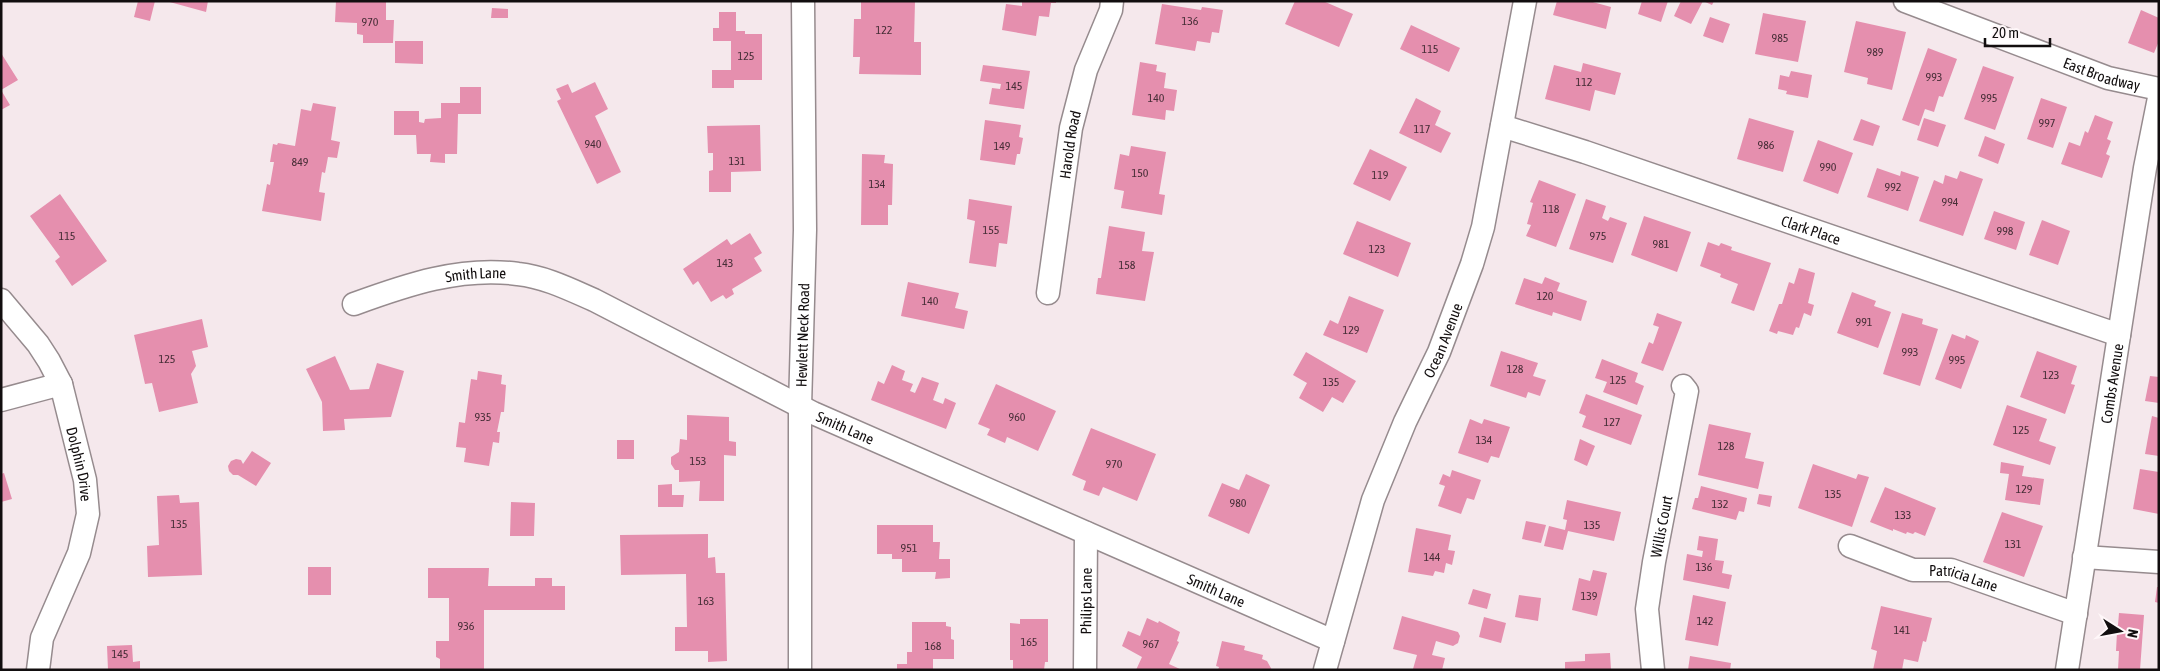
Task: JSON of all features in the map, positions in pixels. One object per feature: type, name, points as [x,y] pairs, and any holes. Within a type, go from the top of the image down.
[{"type":"street","name":"Hewlett Neck Road","points":[[800,670],[800,407],[805,230],[802,1]]},
{"type":"street","name":"Harold Road","points":[[1048,292],[1071,128],[1086,70],[1112,1]]},
{"type":"street","name":"Ocean Avenue","points":[[1325,670],[1373,500],[1405,422],[1439,352],[1472,264],[1483,227],[1525,1]]},
{"type":"street","name":"East Broadway","points":[[1905,1],[1931,6],[2108,78],[2159,90]]},
{"type":"street","name":"Combs Avenue","points":[[2067,670],[2118,335],[2145,168],[2159,98]]},
{"type":"street","name":"Clark Place","points":[[1502,126],[1585,152],[2118,335]]},
{"type":"street","name":"Smith Lane","points":[[354,304],[403,286],[432,279],[478,272],[518,274],[557,283],[594,300],[800,407],[1333,641]]},
{"type":"street","name":"Dolphin Drive","points":[[1,300],[38,344],[61,384],[85,480],[88,514],[79,553],[42,638],[38,670]]},
{"type":"street","points":[[1,400],[61,384]]},
{"type":"street","name":"Willis Court","points":[[1653,670],[1647,609],[1654,562],[1688,391],[1683,386]]},
{"type":"street","name":"Philips Lane","points":[[1084,670],[1086,533]]},
{"type":"street","name":"Patricia Lane","points":[[1850,546],[1913,570],[1952,570],[2076,614]]},
{"type":"street","points":[[2084,557],[2159,562]]},
{"type":"building","points":[[138,1],[155,1],[150,21],[134,17]]},
{"type":"building","points":[[166,1],[208,1],[206,12]]},
{"type":"building","points":[[336,1],[386,1],[386,20],[394,20],[393,43],[363,43],[363,35],[357,34],[357,23],[335,22]]},
{"type":"building","points":[[861,1],[915,1],[914,42],[921,42],[921,75],[859,74],[860,57],[853,57],[854,19],[861,19]]},
{"type":"building","points":[[1022,1],[1056,1],[1056,3],[1051,3],[1049,17],[1039,16],[1036,36],[1002,30],[1006,4],[1022,6]]},
{"type":"building","points":[[1295,1],[1323,1],[1353,14],[1339,47],[1285,24]]},
{"type":"building","points":[[1557,1],[1589,1],[1611,7],[1606,29],[1553,15]]},
{"type":"building","points":[[1642,1],[1668,1],[1661,22],[1638,14]]},
{"type":"building","points":[[1681,1],[1703,1],[1691,24],[1674,16]]},
{"type":"building","points":[[1703,1],[1714,1],[1712,5]]},
{"type":"building","points":[[1162,4],[1201,10],[1202,7],[1223,10],[1219,33],[1212,32],[1210,43],[1197,41],[1195,51],[1155,44]]},
{"type":"building","points":[[492,8],[508,9],[508,18],[491,18]]},
{"type":"building","points":[[2141,10],[2159,18],[2159,41],[2154,53],[2128,43]]},
{"type":"building","points":[[719,12],[736,12],[736,31],[745,31],[745,34],[762,34],[762,80],[734,80],[734,88],[712,88],[712,70],[731,70],[731,41],[713,41],[713,28],[719,28]]},
{"type":"building","points":[[1763,13],[1806,21],[1798,62],[1755,54]]},
{"type":"building","points":[[1710,17],[1730,24],[1723,43],[1703,36]]},
{"type":"building","points":[[1856,21],[1906,32],[1892,90],[1867,84],[1868,78],[1844,72]]},
{"type":"building","points":[[1411,25],[1460,48],[1449,72],[1400,49]]},
{"type":"building","points":[[395,41],[423,41],[423,64],[395,63]]},
{"type":"building","points":[[1928,48],[1957,59],[1943,97],[1939,96],[1934,112],[1925,109],[1919,126],[1902,120]]},
{"type":"building","points":[[1,53],[18,80],[1,90]]},
{"type":"building","points":[[1140,62],[1157,65],[1156,71],[1166,73],[1164,88],[1177,90],[1174,111],[1166,110],[1165,120],[1132,115]]},
{"type":"building","points":[[1583,63],[1621,73],[1615,95],[1595,90],[1590,111],[1545,99],[1554,65],[1581,72]]},
{"type":"building","points":[[983,65],[1030,71],[1024,109],[989,104],[992,88],[1000,89],[1001,84],[980,81]]},
{"type":"building","points":[[1983,66],[2014,77],[1995,130],[1964,119]]},
{"type":"building","points":[[1791,71],[1812,75],[1808,98],[1786,94],[1787,91],[1778,89],[1780,75],[1789,77]]},
{"type":"building","points":[[595,82],[608,109],[595,116],[621,172],[597,184],[557,101],[561,99],[556,89],[568,84],[572,93]]},
{"type":"building","points":[[460,87],[481,87],[481,114],[458,114],[457,154],[445,154],[445,163],[430,162],[431,154],[417,154],[416,135],[394,135],[394,111],[419,111],[419,122],[424,123],[425,119],[441,118],[441,103],[460,103]]},
{"type":"building","points":[[1,90],[10,105],[1,110]]},
{"type":"building","points":[[1416,98],[1441,111],[1435,125],[1451,133],[1441,153],[1399,133]]},
{"type":"building","points":[[2041,98],[2067,107],[2053,148],[2027,139]]},
{"type":"building","points":[[313,103],[336,107],[331,140],[340,142],[337,158],[328,157],[325,173],[322,172],[319,192],[325,193],[321,221],[262,211],[267,184],[270,185],[274,162],[270,162],[273,144],[295,146],[301,109],[311,111]]},
{"type":"building","points":[[2095,115],[2113,122],[2107,139],[2111,141],[2106,154],[2110,156],[2102,178],[2061,164],[2069,142],[2080,146],[2085,131],[2088,133]]},
{"type":"building","points":[[1749,118],[1794,131],[1783,172],[1737,159]]},
{"type":"building","points":[[1924,118],[1946,125],[1938,147],[1917,140]]},
{"type":"building","points":[[1861,119],[1880,126],[1873,146],[1853,140]]},
{"type":"building","points":[[985,120],[1021,125],[1019,137],[1023,138],[1020,154],[1017,154],[1015,165],[980,160]]},
{"type":"building","points":[[760,125],[761,171],[731,172],[731,192],[709,192],[709,171],[713,170],[713,153],[708,153],[707,126]]},
{"type":"building","points":[[1985,136],[2005,144],[1998,164],[1978,156]]},
{"type":"building","points":[[1818,140],[1853,153],[1838,194],[1803,181]]},
{"type":"building","points":[[1131,146],[1166,152],[1159,194],[1165,195],[1162,215],[1121,208],[1124,191],[1114,189],[1120,154],[1129,156]]},
{"type":"building","points":[[1370,149],[1407,167],[1390,201],[1353,184]]},
{"type":"building","points":[[862,154],[885,155],[884,163],[893,164],[892,205],[888,205],[888,225],[861,225]]},
{"type":"building","points":[[1877,168],[1900,176],[1901,171],[1919,177],[1908,211],[1867,197]]},
{"type":"building","points":[[1960,171],[1983,179],[1963,236],[1919,221],[1934,180],[1943,184],[1945,175],[1957,179]]},
{"type":"building","points":[[1539,180],[1576,194],[1556,247],[1526,236],[1531,225],[1527,224],[1533,203],[1530,202]]},
{"type":"building","points":[[60,194],[107,261],[72,286],[55,261],[60,257],[30,216]]},
{"type":"building","points":[[969,199],[1012,206],[1007,244],[999,243],[996,267],[969,263],[975,221],[967,219]]},
{"type":"building","points":[[1586,199],[1606,206],[1602,218],[1608,221],[1610,217],[1627,223],[1613,263],[1569,249]]},
{"type":"building","points":[[1994,211],[2025,222],[2016,250],[1984,239]]},
{"type":"building","points":[[1644,216],[1691,232],[1677,272],[1631,255]]},
{"type":"building","points":[[2042,220],[2070,231],[2058,265],[2029,255]]},
{"type":"building","points":[[1357,221],[1411,243],[1398,277],[1343,254]]},
{"type":"building","points":[[1109,226],[1145,232],[1142,251],[1154,252],[1145,301],[1096,294],[1098,278],[1101,278]]},
{"type":"building","points":[[750,233],[762,253],[754,258],[762,271],[732,289],[734,294],[726,299],[723,295],[711,302],[698,281],[693,285],[683,269],[727,239],[731,245]]},
{"type":"building","points":[[1708,242],[1719,246],[1721,243],[1732,247],[1731,250],[1771,263],[1754,311],[1731,303],[1738,284],[1720,277],[1721,274],[1700,266]]},
{"type":"building","points":[[1799,268],[1815,273],[1808,303],[1814,305],[1811,316],[1804,313],[1799,328],[1796,327],[1793,335],[1778,331],[1777,334],[1769,331],[1779,304],[1782,304],[1789,282],[1794,284]]},
{"type":"building","points":[[1545,277],[1560,283],[1557,291],[1587,301],[1581,321],[1553,312],[1552,316],[1515,304],[1524,278],[1542,284]]},
{"type":"building","points":[[908,282],[959,293],[955,308],[968,311],[964,329],[901,316]]},
{"type":"building","points":[[1852,292],[1876,301],[1874,306],[1891,312],[1878,348],[1837,333]]},
{"type":"building","points":[[1349,296],[1384,310],[1367,353],[1323,335],[1330,320],[1338,324]]},
{"type":"building","points":[[1657,313],[1682,322],[1663,371],[1641,363],[1649,342],[1653,344],[1659,327],[1653,325]]},
{"type":"building","points":[[1902,313],[1923,319],[1922,324],[1938,329],[1920,386],[1883,374]]},
{"type":"building","points":[[202,319],[208,347],[192,351],[196,366],[191,374],[198,403],[159,412],[152,383],[145,384],[134,335]]},
{"type":"building","points":[[1952,334],[1965,339],[1966,335],[1979,341],[1961,389],[1935,379]]},
{"type":"building","points":[[1501,351],[1538,363],[1533,376],[1546,380],[1540,396],[1528,392],[1526,398],[1490,386]]},
{"type":"building","points":[[2037,351],[2077,366],[2071,384],[2075,385],[2065,414],[2020,397]]},
{"type":"building","points":[[1306,352],[1356,381],[1343,403],[1332,397],[1323,412],[1299,398],[1307,383],[1293,375]]},
{"type":"building","points":[[335,356],[350,390],[369,389],[377,363],[404,371],[391,417],[344,419],[345,430],[323,431],[322,402],[306,369]]},
{"type":"building","points":[[1602,359],[1638,373],[1635,382],[1644,386],[1637,405],[1603,392],[1607,382],[1595,378]]},
{"type":"building","points":[[892,365],[905,371],[902,380],[913,384],[910,391],[915,393],[922,377],[939,383],[933,400],[943,404],[945,398],[956,403],[946,429],[871,400],[878,381],[884,384]]},
{"type":"building","points":[[478,371],[502,375],[501,384],[506,385],[504,412],[501,412],[497,432],[500,432],[499,443],[493,442],[489,466],[464,462],[466,448],[456,447],[459,422],[465,423],[471,379],[477,380]]},
{"type":"building","points":[[2150,376],[2159,377],[2159,403],[2145,401]]},
{"type":"building","points":[[996,384],[1056,411],[1038,451],[1007,437],[1005,443],[987,435],[990,429],[978,424]]},
{"type":"building","points":[[1586,394],[1642,415],[1631,445],[1582,427],[1586,416],[1579,413]]},
{"type":"building","points":[[2007,405],[2047,419],[2039,441],[2056,447],[2050,465],[1993,445]]},
{"type":"building","points":[[687,415],[729,417],[729,441],[736,442],[736,456],[724,455],[724,501],[699,501],[700,481],[679,482],[679,470],[675,470],[671,464],[671,457],[679,452],[680,439],[687,440]]},
{"type":"building","points":[[2152,416],[2159,418],[2159,456],[2145,454]]},
{"type":"building","points":[[1470,419],[1482,424],[1484,419],[1510,427],[1499,458],[1491,456],[1488,463],[1458,453]]},
{"type":"building","points":[[1709,424],[1751,433],[1745,458],[1764,462],[1758,489],[1698,475]]},
{"type":"building","points":[[1091,428],[1156,454],[1137,501],[1103,487],[1099,496],[1083,490],[1086,481],[1072,475]]},
{"type":"building","points":[[1580,439],[1595,446],[1587,466],[1574,460]]},
{"type":"building","points":[[617,440],[634,440],[634,459],[617,459]]},
{"type":"building","points":[[252,451],[271,463],[256,486],[238,475],[233,475],[229,471],[228,466],[231,461],[236,459],[241,460],[243,464]]},
{"type":"building","points":[[2001,462],[2024,466],[2022,476],[2044,479],[2040,505],[2005,500],[2009,474],[2000,473]]},
{"type":"building","points":[[1813,464],[1856,479],[1858,474],[1869,477],[1852,527],[1798,508]]},
{"type":"building","points":[[2140,469],[2159,472],[2159,514],[2133,509]]},
{"type":"building","points":[[1452,470],[1481,480],[1474,500],[1467,498],[1461,514],[1438,506],[1445,486],[1439,484],[1443,474],[1450,477]]},
{"type":"building","points":[[4,473],[12,499],[1,502],[1,474]]},
{"type":"building","points":[[1246,474],[1270,485],[1249,534],[1208,516],[1222,483],[1239,490]]},
{"type":"building","points":[[672,484],[672,495],[684,495],[683,507],[658,507],[658,485]]},
{"type":"building","points":[[1701,486],[1747,498],[1744,512],[1739,511],[1736,520],[1692,509],[1695,498],[1698,498]]},
{"type":"building","points":[[1885,487],[1936,508],[1925,536],[1915,532],[1913,534],[1907,532],[1906,534],[1893,529],[1893,531],[1870,522]]},
{"type":"building","points":[[1759,494],[1772,496],[1770,507],[1757,504]]},
{"type":"building","points":[[179,495],[180,503],[199,502],[202,575],[148,577],[147,546],[159,545],[157,496]]},
{"type":"building","points":[[1567,500],[1621,512],[1614,541],[1568,531],[1563,550],[1544,546],[1549,526],[1565,530],[1567,520],[1563,519]]},
{"type":"building","points":[[511,502],[535,503],[534,536],[510,536]]},
{"type":"building","points":[[2002,512],[2043,526],[2024,577],[1983,562]]},
{"type":"building","points":[[1526,521],[1546,525],[1541,543],[1522,539]]},
{"type":"building","points":[[877,525],[933,525],[933,542],[940,542],[939,559],[950,559],[950,578],[935,579],[936,572],[902,572],[902,559],[892,559],[892,554],[877,554]]},
{"type":"building","points":[[1416,528],[1451,535],[1448,550],[1455,551],[1452,565],[1446,563],[1444,573],[1435,571],[1433,576],[1408,572]]},
{"type":"building","points":[[708,534],[708,558],[715,557],[716,573],[725,573],[727,661],[708,662],[708,651],[675,651],[675,627],[687,627],[686,574],[621,575],[620,535]]},
{"type":"building","points":[[1699,536],[1718,539],[1715,560],[1724,561],[1722,573],[1732,575],[1729,589],[1683,580],[1687,554],[1702,557],[1703,551],[1697,550]]},
{"type":"building","points":[[308,567],[331,567],[331,595],[308,595]]},
{"type":"building","points":[[428,568],[489,568],[488,586],[535,586],[535,578],[552,578],[552,586],[565,586],[565,610],[484,610],[484,670],[440,670],[440,659],[436,657],[436,641],[449,641],[449,598],[428,598]]},
{"type":"building","points":[[1593,570],[1607,573],[1597,616],[1572,610],[1579,578],[1590,581]]},
{"type":"building","points":[[2157,587],[2159,587],[2159,603],[2155,602]]},
{"type":"building","points":[[1473,589],[1491,594],[1487,609],[1468,604]]},
{"type":"building","points":[[1519,595],[1541,598],[1538,621],[1515,617]]},
{"type":"building","points":[[1693,595],[1726,602],[1718,646],[1685,640]]},
{"type":"building","points":[[1881,606],[1932,618],[1926,642],[1923,641],[1918,662],[1904,659],[1902,670],[1873,670],[1877,651],[1871,649]]},
{"type":"building","points":[[2119,613],[2144,615],[2140,670],[2118,670],[2117,632],[2113,632],[2113,625],[2118,625]]},
{"type":"building","points":[[1402,616],[1458,632],[1460,636],[1458,643],[1453,646],[1436,641],[1432,655],[1445,658],[1442,670],[1413,669],[1417,655],[1393,649]]},
{"type":"building","points":[[1484,617],[1506,623],[1501,643],[1479,637]]},
{"type":"building","points":[[1147,618],[1158,623],[1159,621],[1180,632],[1177,641],[1179,642],[1169,664],[1182,670],[1136,670],[1142,657],[1122,646],[1128,631],[1140,636]]},
{"type":"building","points":[[1020,619],[1048,619],[1048,662],[1045,662],[1044,670],[1013,670],[1013,660],[1010,660],[1010,623],[1020,624]]},
{"type":"building","points":[[912,622],[946,622],[946,626],[951,627],[951,639],[954,640],[954,659],[933,659],[933,670],[897,670],[897,664],[907,664],[907,652],[912,652]]},
{"type":"building","points":[[1222,641],[1245,646],[1244,650],[1263,655],[1262,659],[1267,661],[1272,670],[1218,670],[1219,667],[1216,666]]},
{"type":"building","points":[[132,645],[133,662],[140,661],[140,670],[108,670],[107,646]]},
{"type":"building","points":[[1610,653],[1611,670],[1565,670],[1565,662],[1585,661],[1585,654]]},
{"type":"building","points":[[1690,656],[1731,663],[1730,670],[1688,670]]}]
